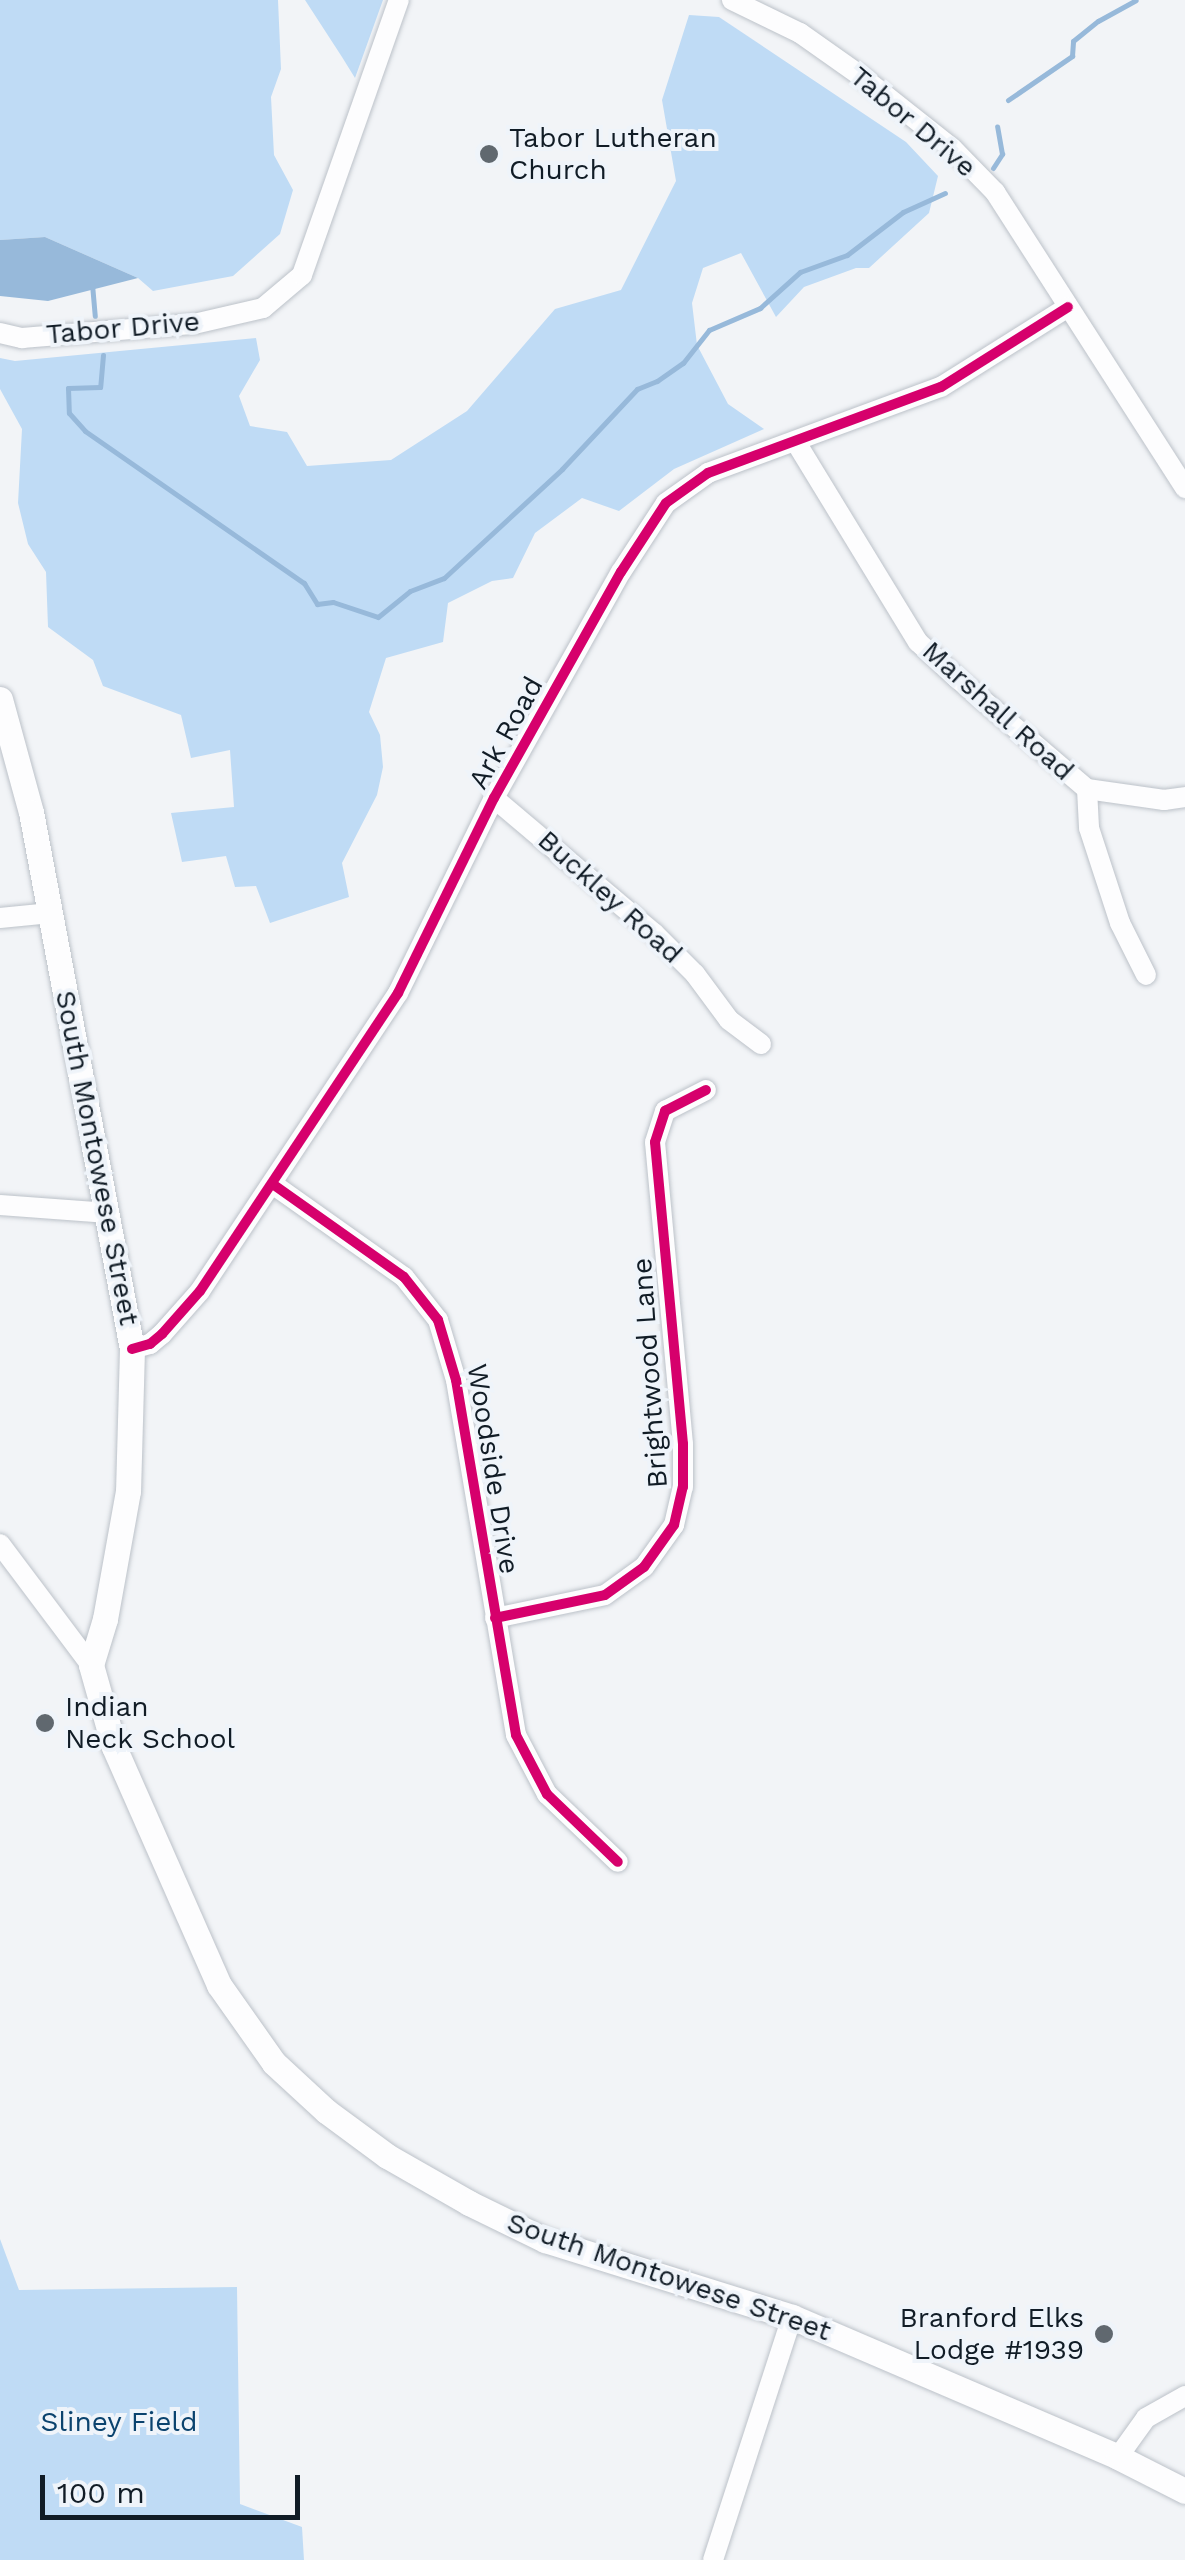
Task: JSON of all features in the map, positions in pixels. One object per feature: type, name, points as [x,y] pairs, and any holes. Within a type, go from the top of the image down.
[{"type":"main road","name":"South Montowese Street","points":[[0,699],[22,772],[51,913],[132,1349],[128,1491],[105,1619],[90,1665],[114,1747],[219,1985],[274,2063],[326,2110],[387,2156],[469,2204],[545,2240],[792,2317],[1118,2457],[1185,2491]]},
{"type":"street","name":"Tabor Drive","points":[[0,334],[22,338],[194,324],[263,308],[302,275],[398,0]]},
{"type":"street","name":"Tabor Drive","points":[[732,0],[800,33],[952,148],[995,192],[1185,488]]},
{"type":"street","name":"Ark Road","points":[[132,1349],[150,1344],[181,1316],[274,1185],[398,993],[494,798],[666,503],[708,473],[797,444],[941,387],[1068,306]]},
{"type":"street","name":"Marshall Road","points":[[797,444],[918,642],[1087,789],[1164,800],[1185,796]]},
{"type":"street","points":[[1087,789],[1089,828],[1120,923],[1146,975]]},
{"type":"street","name":"Buckley Road","points":[[494,798],[654,933],[695,974],[729,1020],[761,1044]]},
{"type":"street","points":[[0,918],[51,913]]},
{"type":"street","name":"Brightwood Lane","points":[[495,1618],[606,1596],[644,1567],[674,1525],[684,1487],[683,1444],[654,1142],[665,1111],[706,1090]]},
{"type":"street","name":"Woodside Drive","points":[[274,1185],[404,1278],[438,1320],[456,1380],[508,1706],[527,1761],[547,1794],[618,1862]]},
{"type":"street","points":[[0,1206],[109,1213]]},
{"type":"street","points":[[0,1544],[90,1665]]},
{"type":"street","points":[[713,2560],[792,2317]]},
{"type":"street","points":[[1118,2457],[1146,2418],[1185,2396]]},
{"type":"green space","points":[[0,0],[278,0],[281,69],[271,97],[274,155],[293,190],[280,234],[233,276],[153,291],[138,278],[45,237],[0,240]]},
{"type":"green space","points":[[305,0],[383,0],[355,78],[342,57]]},
{"type":"green space","points":[[689,15],[719,17],[906,142],[938,176],[929,213],[869,268],[856,268],[804,287],[776,317],[741,253],[703,268],[692,303],[697,345],[728,404],[764,429],[674,469],[619,511],[582,498],[535,533],[513,578],[492,581],[448,603],[443,642],[386,658],[369,712],[380,735],[383,767],[377,795],[342,863],[349,897],[270,923],[256,886],[235,887],[226,856],[182,862],[171,813],[234,807],[230,750],[191,758],[181,715],[103,686],[93,660],[48,627],[46,572],[28,544],[18,503],[22,429],[0,389],[0,358],[15,361],[256,338],[260,360],[239,396],[250,426],[287,432],[307,466],[391,460],[467,411],[555,309],[621,290],[676,181],[662,100]]},
{"type":"green space","name":"Sliney Field","points":[[0,2239],[19,2290],[237,2287],[240,2504],[302,2527],[304,2560],[0,2560]]},
{"type":"shaded area","points":[[45,237],[138,278],[48,301],[0,296],[0,240]]},
{"type":"waterway","points":[[1008,100],[1072,56],[1073,41],[1098,21],[1136,0]]},
{"type":"waterway","points":[[993,168],[1002,154],[997,126]]},
{"type":"waterway","points":[[103,355],[100,387],[68,388],[69,413],[85,431],[304,583],[317,604],[333,602],[378,617],[410,591],[444,578],[562,469],[637,389],[683,363],[709,330],[760,308],[800,272],[847,255],[903,212],[945,193]]},
{"type":"waterway","points":[[92,284],[95,316]]},
{"type":"cycle path","points":[[132,1349],[150,1344],[162,1334],[200,1291],[398,993],[494,798],[621,572],[666,503],[708,473],[941,387],[1068,307]]},
{"type":"cycle path","points":[[495,1618],[605,1595],[644,1567],[674,1525],[683,1487],[683,1444],[655,1142],[665,1111],[706,1090]]},
{"type":"cycle path","points":[[274,1185],[404,1277],[438,1320],[456,1380],[516,1735],[547,1794],[618,1862]]},
{"type":"place","name":"Tabor Lutheran Church","points":[[489,154]]},
{"type":"place","name":"Indian Neck School","points":[[45,1723]]},
{"type":"place","name":"Branford Elks Lodge #1939","points":[[1104,2334]]}]
